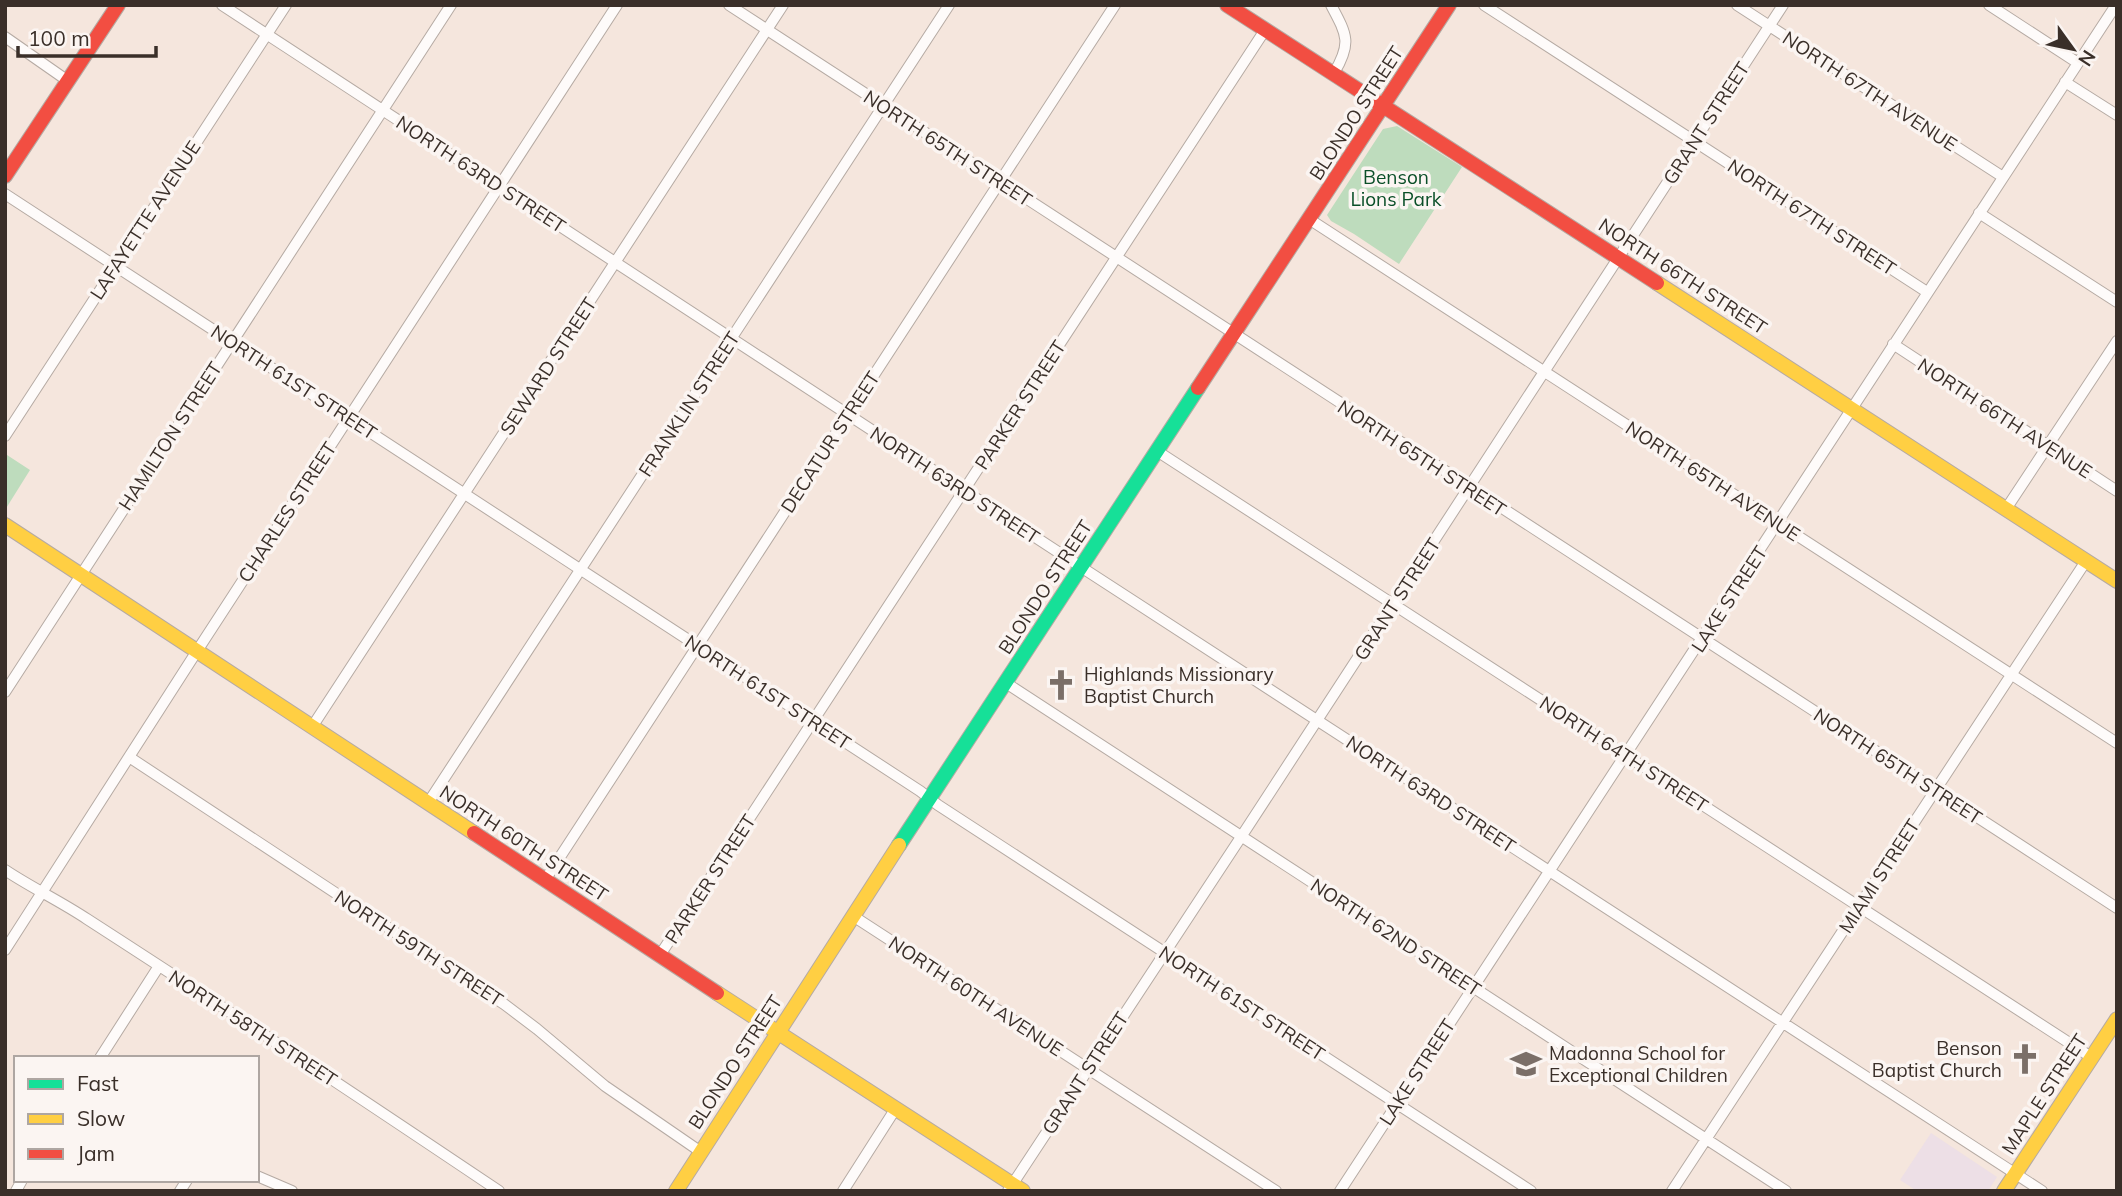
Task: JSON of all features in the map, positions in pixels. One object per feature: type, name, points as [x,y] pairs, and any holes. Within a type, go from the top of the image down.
[{"type":"street","points":[[5,176],[118,5]]},
{"type":"street","name":"NORTH 63RD STREET","points":[[222,5],[2042,1191]]},
{"type":"street","name":"LAFAYETTE AVENUE","points":[[5,436],[9,421],[116,265],[286,5]]},
{"type":"street","name":"HAMILTON STREET","points":[[5,692],[452,5]]},
{"type":"street","name":"CHARLES STREET","points":[[5,950],[617,5]]},
{"type":"street","name":"NORTH 65TH STREET","points":[[729,5],[2117,908]]},
{"type":"street","name":"SEWARD STREET","points":[[312,727],[783,5]]},
{"type":"street","name":"FRANKLIN STREET","points":[[428,803],[949,5]]},
{"type":"street","name":"DECATUR STREET","points":[[545,880],[1115,5]]},
{"type":"street","name":"NORTH 66TH STREET","points":[[1227,5],[2117,581]]},
{"type":"street","points":[[1331,5],[1346,41],[1343,58],[1334,74]]},
{"type":"street","name":"BLONDO STREET","points":[[676,1191],[1448,5]]},
{"type":"street","name":"NORTH 67TH STREET","points":[[1485,5],[1927,292]]},
{"type":"street","name":"NORTH 67TH AVENUE","points":[[1737,5],[2003,177]]},
{"type":"street","name":"GRANT STREET","points":[[1014,1188],[1088,1068],[1783,5]]},
{"type":"street","points":[[1989,5],[2078,63]]},
{"type":"street","name":"LAKE STREET","points":[[1340,1191],[2116,5]]},
{"type":"street","name":"PARKER STREET","points":[[660,955],[1265,30]]},
{"type":"street","points":[[5,37],[68,81]]},
{"type":"street","points":[[2066,82],[2117,115]]},
{"type":"street","name":"NORTH 61ST STREET","points":[[5,194],[1531,1191]]},
{"type":"street","points":[[1979,213],[2117,302]]},
{"type":"street","name":"NORTH 65TH AVENUE","points":[[1310,219],[2117,743]]},
{"type":"street","points":[[2006,509],[2117,341]]},
{"type":"street","name":"NORTH 66TH AVENUE","points":[[1893,344],[2117,491]]},
{"type":"street","name":"NORTH 64TH STREET","points":[[1157,451],[2091,1057]]},
{"type":"street","name":"NORTH 60TH STREET","points":[[5,525],[1014,1188]]},
{"type":"street","name":"MIAMI STREET","points":[[1672,1191],[2086,561]]},
{"type":"street","name":"NORTH 62ND STREET","points":[[1006,683],[1786,1191]]},
{"type":"street","name":"NORTH 59TH STREET","points":[[129,757],[504,1004],[605,1086],[701,1152]]},
{"type":"street","name":"NORTH 58TH STREET","points":[[5,870],[53,897],[499,1191]]},
{"type":"street","name":"NORTH 60TH AVENUE","points":[[853,916],[1276,1191]]},
{"type":"street","points":[[101,1056],[159,966]]},
{"type":"street","name":"MAPLE STREET","points":[[2004,1191],[2117,1018]]},
{"type":"street","points":[[843,1191],[896,1108]]},
{"type":"street","points":[[259,1177],[292,1191]]},
{"type":"shaded area","points":[[1931,1133],[1997,1177],[1988,1191],[1917,1191],[1900,1180]]},
{"type":"green space","name":"Benson Lions Park","points":[[1397,126],[1462,167],[1399,264],[1331,221],[1327,215],[1383,129]]},
{"type":"green space","points":[[7,455],[30,470],[5,510],[5,457]]},
{"type":"traffic: fast","points":[[899,845],[1198,388]]},
{"type":"traffic: slow","points":[[1657,283],[2117,581]]},
{"type":"traffic: slow","points":[[5,525],[474,833]]},
{"type":"traffic: slow","points":[[676,1191],[899,845]]},
{"type":"traffic: slow","points":[[717,993],[1023,1191]]},
{"type":"traffic: slow","points":[[2004,1191],[2117,1019]]},
{"type":"traffic: jam","points":[[5,176],[118,5]]},
{"type":"traffic: jam","points":[[1227,5],[1657,283]]},
{"type":"traffic: jam","points":[[1198,388],[1449,5]]},
{"type":"traffic: jam","points":[[474,833],[717,993]]},
{"type":"place","name":"Highlands Missionary Baptist Church","points":[[1061,685]]},
{"type":"place","name":"Benson Baptist Church","points":[[2025,1059]]},
{"type":"place","name":"Madonna School for Exceptional Children","points":[[1526,1064]]}]
